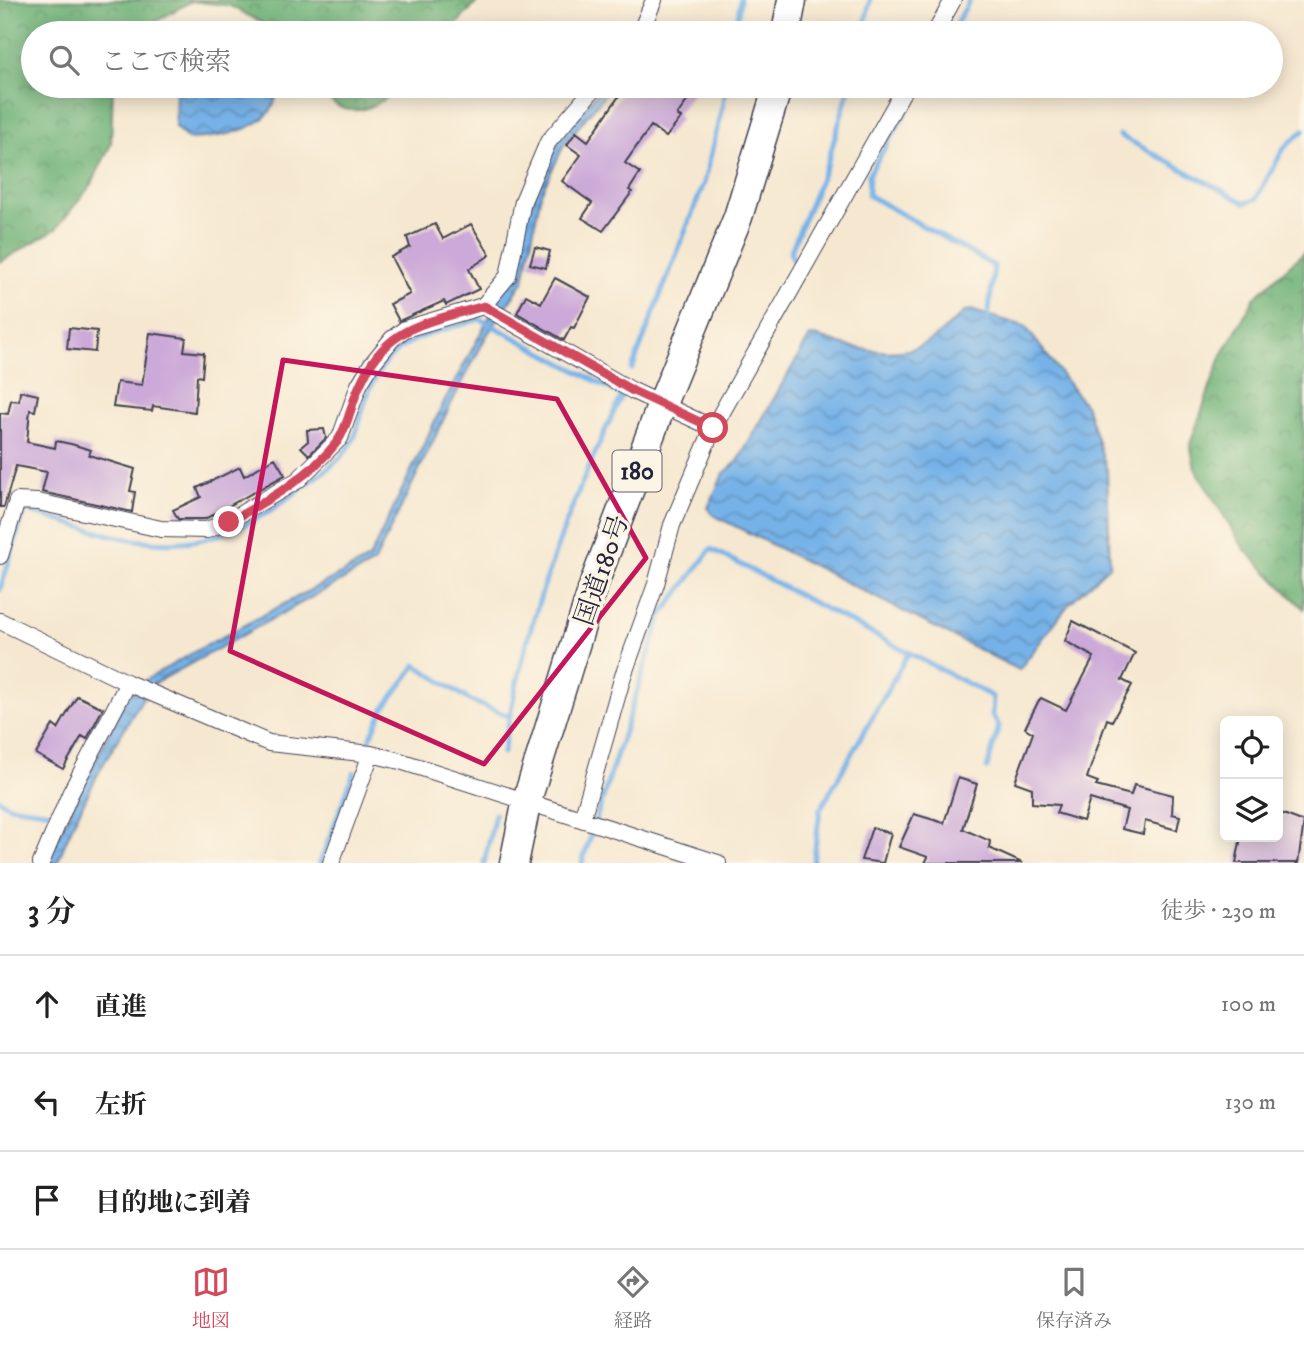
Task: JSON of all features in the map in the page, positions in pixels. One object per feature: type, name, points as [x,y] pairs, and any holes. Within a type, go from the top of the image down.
[{"type":"highway","points":[[788,21],[792,0]]},
{"type":"highway","name":"国道180号","points":[[514,863],[527,800],[595,581],[662,404],[738,217],[774,98]]},
{"type":"street","points":[[645,21],[654,0]]},
{"type":"street","points":[[942,21],[953,0]]},
{"type":"street","points":[[0,556],[17,501],[38,502],[140,526],[181,531],[207,530],[229,522],[298,480],[340,438],[359,385],[370,365],[392,340],[405,329],[484,306],[508,276],[523,201],[548,142],[586,98]]},
{"type":"street","points":[[582,819],[623,676],[656,584],[672,525],[713,428],[899,98]]},
{"type":"street","points":[[484,306],[662,404],[713,428]]},
{"type":"street","points":[[0,621],[128,683],[269,743],[371,754],[527,800],[718,863]]},
{"type":"street","points":[[41,863],[70,794],[128,683]]},
{"type":"street","points":[[331,863],[371,754]]},
{"type":"highlighted area","points":[[283,360],[557,399],[646,558],[484,764],[230,651]]},
{"type":"green space","points":[[0,0],[479,0],[459,21],[259,21],[230,6],[192,1],[157,21],[21,21],[21,98],[113,98],[111,144],[91,185],[56,229],[0,262]]},
{"type":"green space","points":[[328,98],[385,98],[358,110],[337,106]]},
{"type":"green space","points":[[1304,252],[1304,609],[1244,549],[1195,468],[1190,444],[1221,357],[1255,297]]},
{"type":"water","points":[[176,98],[275,98],[269,112],[259,121],[231,133],[188,139],[175,127]]},
{"type":"water","points":[[593,98],[602,98],[565,143],[541,193],[524,280],[487,335],[374,563],[150,686],[101,768],[57,863],[45,863],[126,698],[144,681],[369,559],[445,400],[491,314],[549,154]]},
{"type":"water","points":[[970,310],[1025,326],[1087,408],[1107,470],[1110,565],[1069,604],[1019,670],[713,515],[708,508],[723,474],[738,461],[810,336],[867,350],[884,352],[912,349],[936,336]]},
{"type":"building","points":[[618,98],[689,98],[677,115],[681,118],[666,137],[651,126],[625,163],[640,173],[629,190],[632,192],[603,231],[582,218],[592,203],[562,181],[581,155],[567,145],[576,132],[588,141]]},
{"type":"building","points":[[435,224],[443,239],[471,224],[490,255],[469,269],[479,289],[446,305],[444,301],[399,321],[390,304],[410,294],[391,257],[410,247],[407,237]]},
{"type":"building","points":[[535,247],[550,251],[546,268],[530,264]]},
{"type":"building","points":[[555,278],[590,297],[574,328],[571,327],[564,340],[517,313],[526,295],[541,303]]},
{"type":"building","points":[[69,328],[97,331],[95,352],[67,349]]},
{"type":"building","points":[[150,333],[186,338],[184,351],[204,353],[202,377],[197,376],[195,412],[153,406],[152,411],[113,407],[117,382],[142,385]]},
{"type":"building","points":[[20,391],[38,395],[35,411],[30,410],[27,442],[55,448],[56,441],[71,444],[91,450],[89,455],[135,469],[130,491],[135,492],[132,512],[42,492],[47,472],[16,466],[4,507],[0,507],[0,413],[8,414],[11,400],[19,401]]},
{"type":"building","points":[[324,429],[326,438],[309,455],[301,447],[308,441],[307,430]]},
{"type":"building","points":[[275,458],[285,475],[205,519],[178,519],[173,510],[201,497],[197,488],[240,467],[244,476]]},
{"type":"building","points":[[1073,621],[1135,653],[1122,680],[1132,685],[1112,721],[1107,719],[1087,778],[1098,782],[1096,786],[1131,795],[1134,785],[1173,795],[1172,814],[1180,816],[1177,830],[1145,821],[1143,834],[1122,829],[1127,810],[1090,799],[1083,821],[1056,813],[1059,805],[1032,803],[1032,788],[1015,782],[1033,733],[1025,728],[1038,702],[1041,698],[1066,710],[1094,657],[1065,641]]},
{"type":"building","points":[[77,696],[103,708],[87,739],[82,736],[63,769],[36,754],[53,725],[58,729]]},
{"type":"building","points":[[958,778],[977,784],[963,829],[990,841],[989,848],[1022,863],[925,863],[928,857],[899,847],[914,814],[944,823]]},
{"type":"building","points":[[1283,814],[1304,822],[1298,863],[1236,863],[1240,842],[1283,842]]},
{"type":"building","points":[[872,828],[891,833],[883,863],[861,860]]},
{"type":"waterway","points":[[737,21],[740,0]]},
{"type":"waterway","points":[[866,21],[870,0]]},
{"type":"waterway","points":[[958,21],[970,0]]},
{"type":"waterway","points":[[632,369],[704,183],[724,98]]},
{"type":"waterway","points":[[796,264],[790,253],[827,164],[846,98]]},
{"type":"waterway","points":[[915,98],[869,174],[868,195],[994,266],[988,319]]},
{"type":"waterway","points":[[1119,135],[1245,203],[1256,199],[1284,148],[1304,130]]},
{"type":"waterway","points":[[0,590],[25,510],[101,533],[166,543],[197,540],[229,531],[263,515],[321,474],[349,448],[375,378],[397,351],[426,335],[480,319],[622,395],[583,481],[549,569],[522,660],[503,753]]},
{"type":"waterway","points":[[582,863],[661,616],[711,549],[993,697],[992,715],[999,726],[987,768]]},
{"type":"waterway","points":[[813,863],[820,810],[909,652]]},
{"type":"waterway","points":[[367,745],[384,708],[416,665],[471,701],[509,716]]},
{"type":"waterway","points":[[320,863],[354,772]]},
{"type":"waterway","points":[[0,800],[9,806],[52,812]]},
{"type":"waterway","points":[[484,863],[495,814]]},
{"type":"route","points":[[229,522],[298,480],[331,449],[340,438],[359,385],[370,365],[392,340],[405,329],[484,306],[633,391],[713,428]]}]
